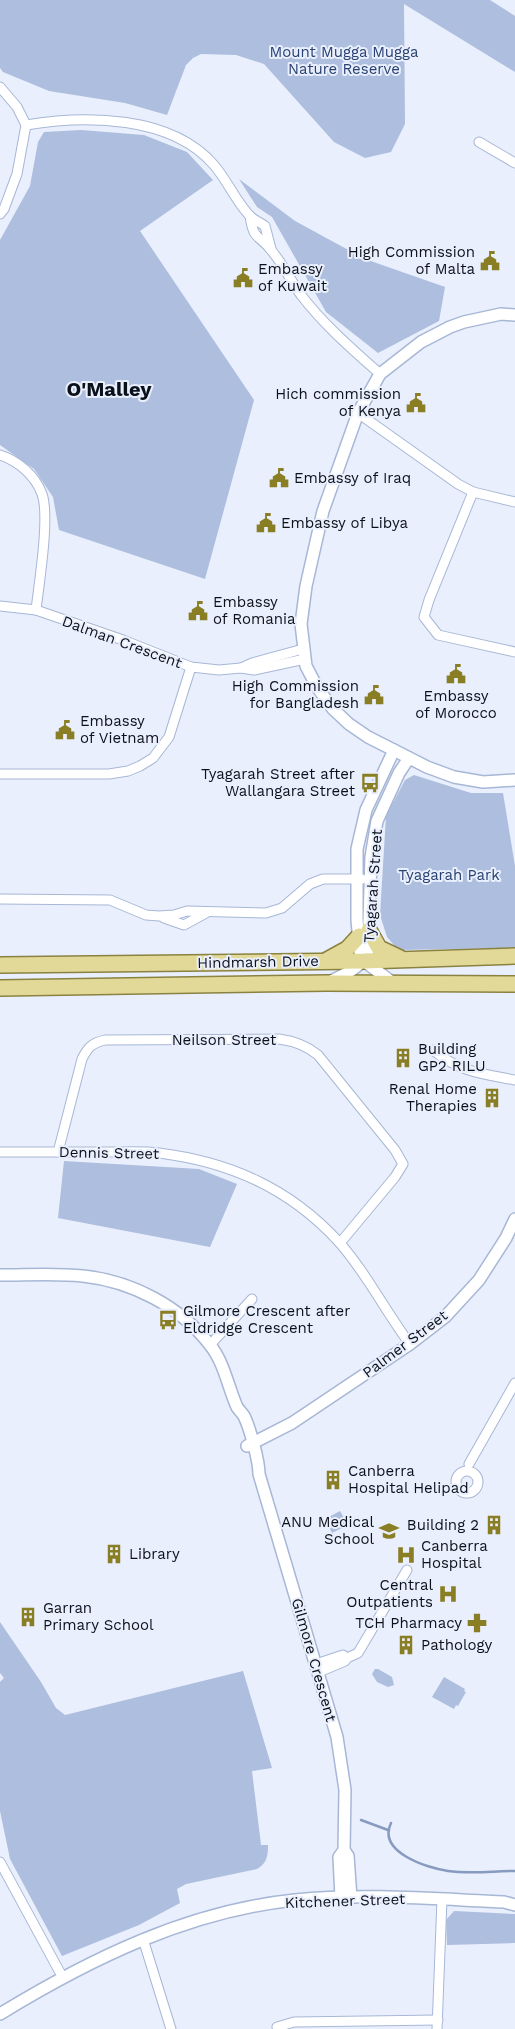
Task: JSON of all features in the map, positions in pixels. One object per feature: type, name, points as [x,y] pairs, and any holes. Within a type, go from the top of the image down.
[{"type":"main road","points":[[326,961],[347,949],[364,933],[379,948],[403,960]]},
{"type":"main road","name":"Hindmarsh Drive","points":[[0,965],[364,961],[515,956]]},
{"type":"main road","name":"Hindmarsh Drive","points":[[0,988],[327,983],[511,987]]},
{"type":"street","points":[[0,87],[17,107],[26,125],[17,174],[4,209],[0,214]]},
{"type":"street","points":[[26,125],[66,120],[111,121],[158,129],[196,149],[214,164],[250,216],[265,226],[271,249],[302,296],[337,337],[380,374]]},
{"type":"street","points":[[479,142],[515,163]]},
{"type":"street","points":[[250,216],[252,230],[258,239],[271,249]]},
{"type":"street","points":[[515,315],[502,314],[450,327],[421,342],[380,374],[358,413],[323,511],[306,586],[301,624],[306,666],[317,687],[333,708],[349,724],[427,768],[454,777],[483,782],[515,780]]},
{"type":"street","points":[[358,413],[458,484],[473,492],[515,502]]},
{"type":"street","points":[[0,455],[11,459],[24,468],[42,494],[45,509],[44,534],[36,610]]},
{"type":"street","points":[[473,492],[428,600],[424,618],[438,635],[515,652]]},
{"type":"street","name":"Dalman Crescent","points":[[1,604],[36,610],[123,640],[191,668],[219,670],[241,668],[252,663],[304,654]]},
{"type":"street","points":[[0,774],[109,774],[128,771],[140,766],[152,758],[169,737],[191,668]]},
{"type":"street","name":"Tyagarah Street","points":[[364,933],[357,849],[366,810],[394,750]]},
{"type":"street","name":"Tyagarah Street","points":[[393,984],[364,961],[360,953],[377,821],[399,773],[409,758]]},
{"type":"street","points":[[0,899],[110,900],[146,915],[159,916],[174,915],[187,911],[266,913],[282,908],[310,884],[323,879],[370,879]]},
{"type":"street","points":[[159,916],[184,925],[208,913]]},
{"type":"street","name":"Tyagarah Street","points":[[327,983],[350,973],[364,961]]},
{"type":"street","name":"Neilson Street","points":[[58,1152],[82,1059],[87,1048],[94,1043],[105,1040],[279,1039],[295,1041],[308,1047],[318,1055],[395,1150],[403,1164],[395,1177],[340,1243]]},
{"type":"street","points":[[433,1050],[460,1068],[481,1075],[515,1080]]},
{"type":"street","name":"Dennis Street","points":[[0,1152],[158,1152],[215,1163],[242,1172],[298,1205],[340,1243],[410,1344]]},
{"type":"street","name":"Palmer Street","points":[[251,1450],[262,1450],[292,1424],[410,1344],[445,1317],[478,1280],[506,1238],[515,1220]]},
{"type":"street","name":"Gilmore Crescent","points":[[0,1275],[83,1276],[123,1284],[152,1296],[181,1316],[210,1345],[229,1383],[238,1409],[237,1419],[259,1463],[259,1474],[337,1737],[345,1790],[344,1850],[339,1857],[346,1898]]},
{"type":"street","points":[[210,1345],[252,1299]]},
{"type":"street","points":[[466,1468],[474,1473],[478,1479],[478,1486],[473,1492],[466,1493],[459,1490],[456,1483],[458,1476],[466,1468],[515,1383]]},
{"type":"street","points":[[317,1668],[345,1661],[357,1653],[407,1570]]},
{"type":"street","points":[[0,1864],[63,1978]]},
{"type":"street","name":"Kitchener Street","points":[[0,2014],[120,1948],[179,1926],[240,1908],[294,1900],[346,1898],[511,1901]]},
{"type":"street","points":[[277,2027],[294,2022],[437,2024],[442,1899]]},
{"type":"street","points":[[143,1939],[170,2029]]},
{"type":"green space","name":"Mount Mugga Mugga Nature Reserve","points":[[0,0],[490,0],[515,16],[515,72],[404,4],[405,124],[391,152],[365,158],[334,142],[264,64],[236,55],[201,54],[193,58],[186,65],[167,115],[125,103],[49,91],[3,72],[0,68]]},
{"type":"green space","points":[[81,130],[144,135],[187,152],[213,180],[140,231],[254,400],[205,579],[59,530],[53,497],[34,469],[0,445],[0,240],[30,186],[38,142],[44,132]]},
{"type":"green space","points":[[239,179],[295,221],[365,259],[445,287],[439,321],[378,353],[326,312],[272,217],[257,207]]},
{"type":"green space","name":"Tyagarah Park","points":[[414,775],[471,793],[503,793],[515,866],[515,948],[398,950],[387,937],[380,915],[386,816],[405,780]]},
{"type":"green space","points":[[64,1161],[199,1169],[237,1184],[210,1247],[58,1218]]},
{"type":"green space","points":[[340,1511],[348,1525],[332,1533],[325,1519]]},
{"type":"green space","points":[[0,1622],[41,1682],[56,1708],[65,1715],[243,1671],[272,1768],[252,1771],[261,1845],[268,1845],[265,1862],[257,1869],[186,1884],[177,1889],[180,1903],[139,1925],[62,1956],[10,1859],[0,1811],[0,1682],[4,1678],[0,1673]]},
{"type":"green space","points":[[375,1669],[392,1677],[394,1685],[388,1687],[377,1682],[372,1674]]},
{"type":"green space","points":[[444,1677],[465,1689],[464,1691],[466,1692],[458,1706],[456,1705],[454,1709],[432,1697]]},
{"type":"green space","points":[[454,1911],[515,1914],[515,1943],[447,1945],[446,1920]]},
{"type":"waterway","points":[[361,1820],[388,1830]]},
{"type":"waterway","points":[[391,1823],[389,1833],[391,1842],[406,1857],[417,1862],[456,1872],[515,1871]]},
{"type":"place","name":"High Commission of Malta","points":[[490,261]]},
{"type":"place","name":"Embassy of Kuwait","points":[[243,278]]},
{"type":"place","name":"Hich commission of Kenya","points":[[416,403]]},
{"type":"place","name":"Embassy of Iraq","points":[[279,478]]},
{"type":"place","name":"Embassy of Libya","points":[[266,523]]},
{"type":"place","name":"Embassy of Romania","points":[[198,611]]},
{"type":"place","name":"Embassy of Morocco","points":[[456,674]]},
{"type":"place","name":"High Commission for Bangladesh","points":[[374,695]]},
{"type":"place","name":"Embassy of Vietnam","points":[[65,730]]},
{"type":"place","name":"Tyagarah Street after Wallangara Street","points":[[370,783]]},
{"type":"place","name":"Building GP2 RILU","points":[[403,1058]]},
{"type":"place","name":"Renal Home Therapies","points":[[492,1098]]},
{"type":"place","name":"Gilmore Crescent after Eldridge Crescent","points":[[168,1320]]},
{"type":"place","name":"Canberra Hospital Helipad","points":[[333,1480]]},
{"type":"place","name":"Building 2","points":[[494,1525]]},
{"type":"place","name":"ANU Medical School","points":[[389,1531]]},
{"type":"place","name":"Library","points":[[114,1554]]},
{"type":"place","name":"Canberra Hospital","points":[[406,1555]]},
{"type":"place","name":"Central Outpatients","points":[[448,1594]]},
{"type":"place","name":"Garran Primary School","points":[[28,1617]]},
{"type":"place","name":"TCH Pharmacy","points":[[477,1623]]},
{"type":"place","name":"Pathology","points":[[406,1645]]},
{"type":"district","name":"O'Malley","points":[[109,389]]}]
